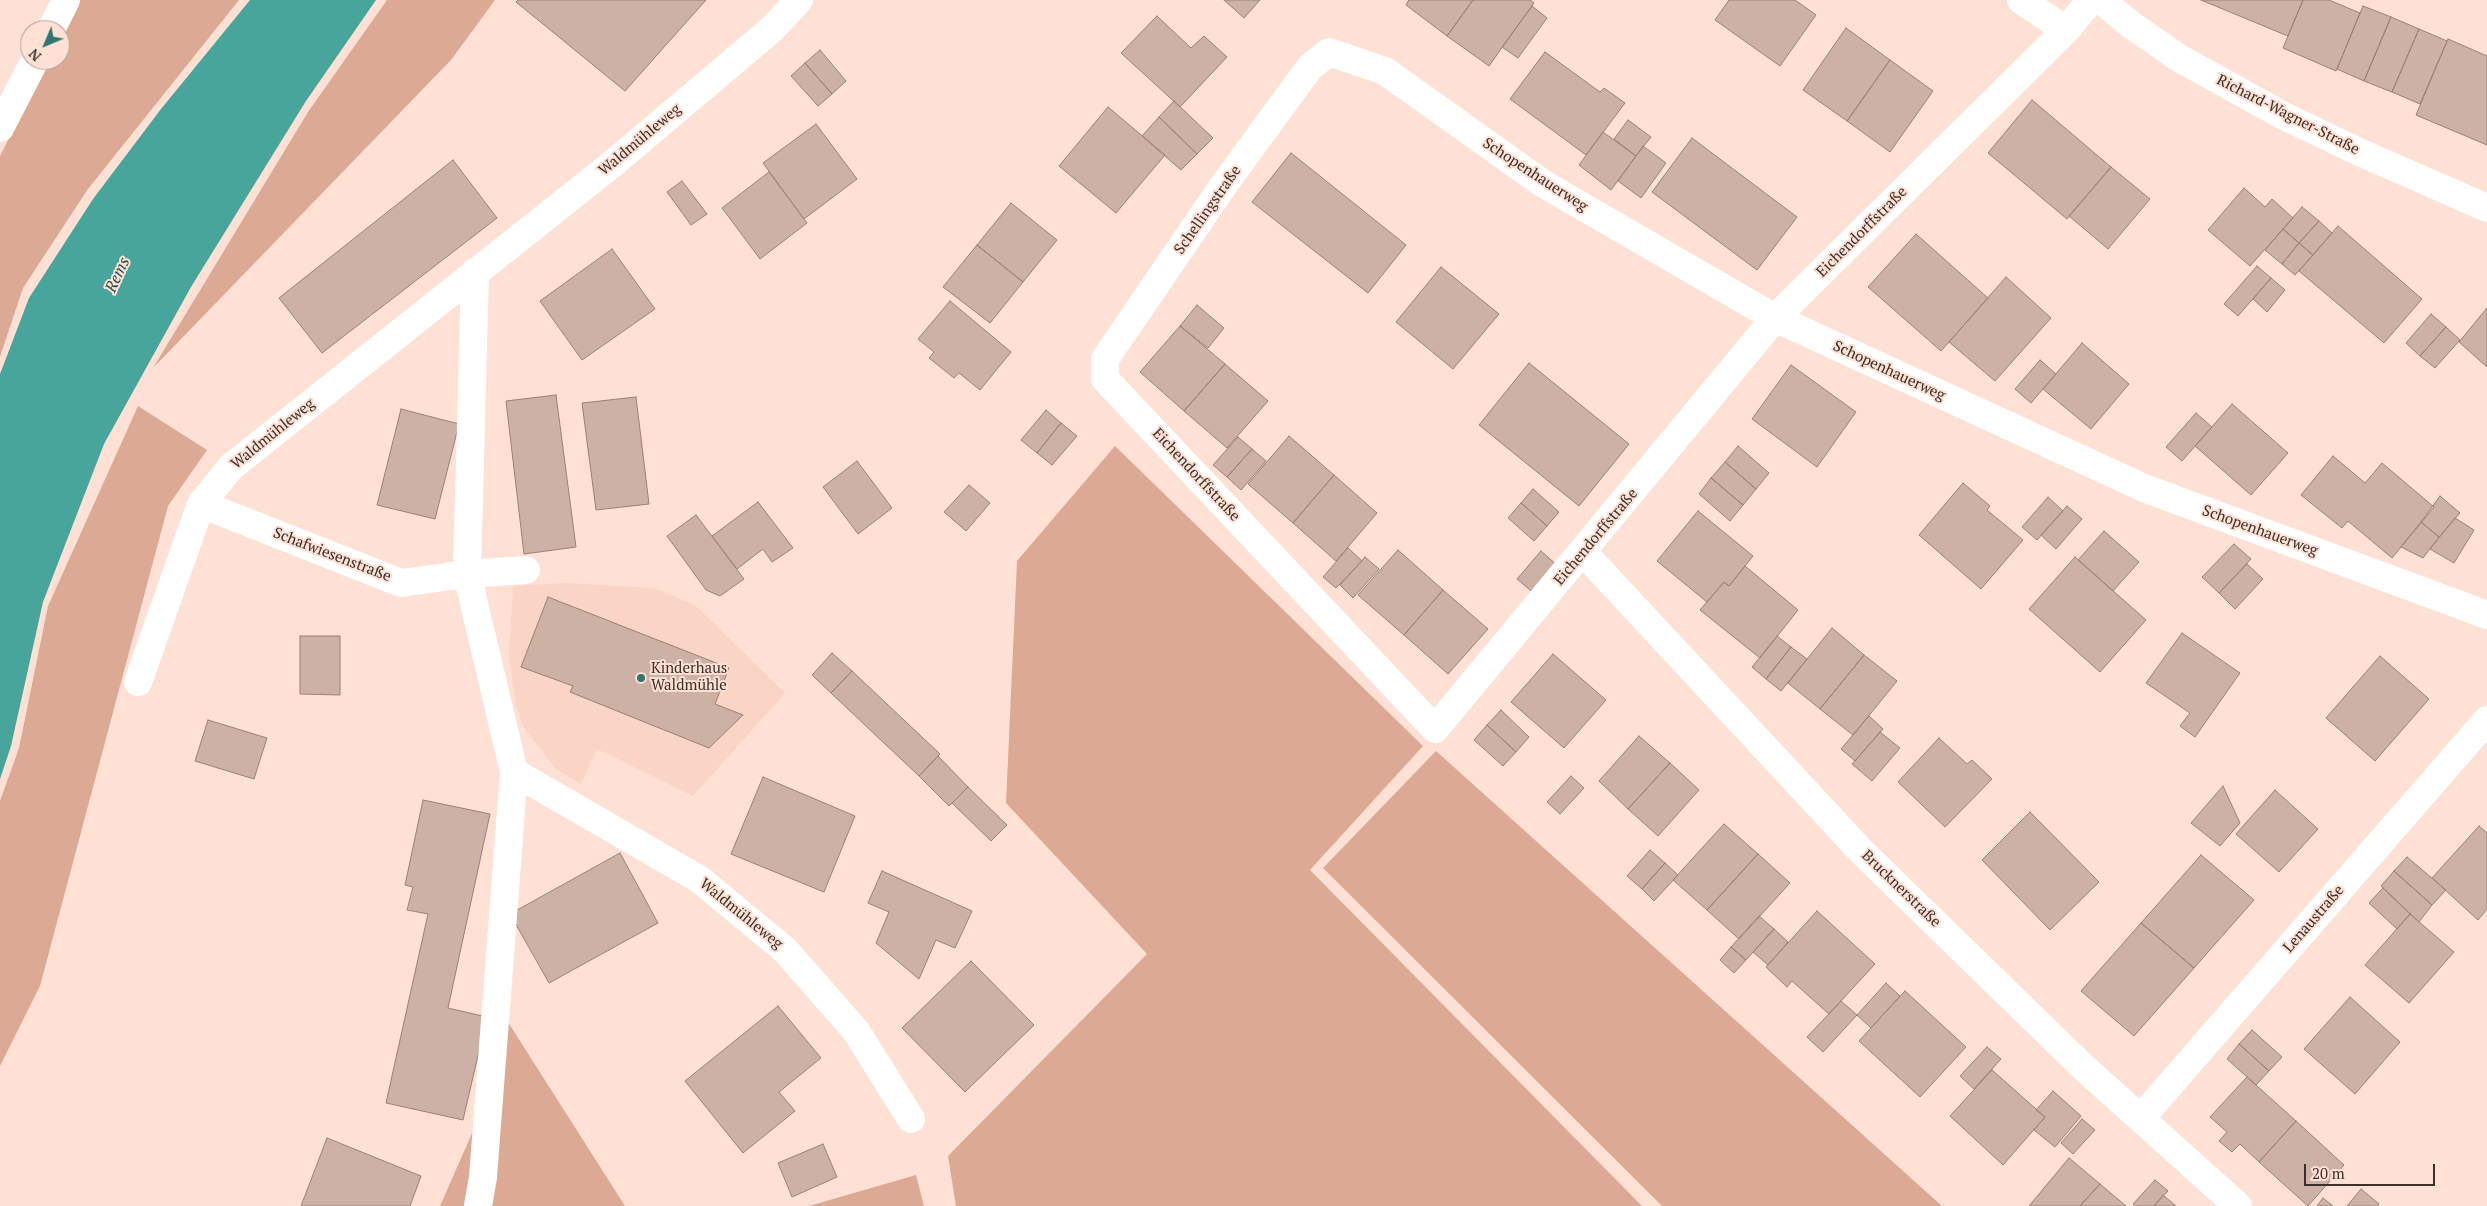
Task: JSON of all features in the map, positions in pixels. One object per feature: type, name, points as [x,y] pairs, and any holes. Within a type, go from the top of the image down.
[{"type":"street","points":[[56,20],[66,0]]},
{"type":"street","name":"Waldmühleweg","points":[[138,682],[201,504],[231,467],[611,165],[772,29],[799,0]]},
{"type":"street","points":[[2022,0],[2066,30]]},
{"type":"street","name":"Eichendorffstraße","points":[[1105,379],[1435,729],[1776,318],[2066,30],[2092,0]]},
{"type":"street","name":"Richard-Wagner-Straße","points":[[2101,0],[2130,24],[2179,58],[2282,115],[2357,152],[2487,208]]},
{"type":"street","name":"Schopenhauerweg","points":[[1329,52],[1385,71],[1542,183],[1776,318],[2144,488],[2487,615]]},
{"type":"street","name":"Schellingstraße","points":[[1105,379],[1106,360],[1223,186],[1310,67],[1329,52]]},
{"type":"street","points":[[0,128],[30,70]]},
{"type":"street","points":[[475,272],[467,574],[514,772],[483,1177],[478,1206]]},
{"type":"street","name":"Schafwiesenstraße","points":[[201,504],[401,582],[467,574],[526,570]]},
{"type":"street","name":"Brucknerstraße","points":[[1583,552],[1861,851],[2082,1066],[2238,1206]]},
{"type":"street","name":"Lenaustraße","points":[[2141,1118],[2487,720]]},
{"type":"street","name":"Waldmühleweg","points":[[514,772],[699,879],[785,950],[856,1030],[911,1119]]},
{"type":"shaded area","points":[[80,0],[239,0],[88,189],[23,288],[0,357],[0,156],[44,70],[70,70],[70,20]]},
{"type":"shaded area","points":[[387,0],[495,0],[451,60],[153,368],[308,112]]},
{"type":"shaded area","points":[[138,406],[207,450],[168,506],[40,986],[0,1066],[0,801],[19,748],[48,606]]},
{"type":"shaded area","points":[[1115,446],[1423,746],[1310,870],[1642,1206],[956,1206],[948,1156],[1147,954],[1006,803],[1017,561]]},
{"type":"shaded area","name":"Kinderhaus Waldmühle","points":[[565,583],[654,588],[696,606],[785,693],[693,796],[597,749],[581,784],[555,768],[523,726],[516,704],[509,655],[513,586]]},
{"type":"shaded area","points":[[1436,751],[1942,1206],[1662,1206],[1323,868]]},
{"type":"shaded area","points":[[506,1019],[625,1206],[440,1206],[473,1131]]},
{"type":"shaded area","points":[[916,1175],[924,1206],[809,1206]]},
{"type":"water","name":"Rems","points":[[250,0],[376,0],[306,101],[191,287],[104,444],[43,602],[11,746],[0,779],[0,374],[29,298],[93,199],[161,109]]},
{"type":"building","points":[[518,0],[706,0],[625,91],[516,2]]},
{"type":"building","points":[[1224,0],[1260,0],[1244,18]]},
{"type":"building","points":[[1409,0],[1473,0],[1447,36],[1406,5]]},
{"type":"building","points":[[1473,0],[1530,0],[1534,3],[1489,66],[1447,36]]},
{"type":"building","points":[[1729,0],[1795,0],[1816,15],[1780,66],[1715,20]]},
{"type":"building","points":[[2201,0],[2303,0],[2288,36]]},
{"type":"building","points":[[2303,0],[2329,0],[2360,13],[2336,71],[2283,48]]},
{"type":"building","points":[[1532,6],[1547,18],[1518,58],[1502,47]]},
{"type":"building","points":[[2363,6],[2391,17],[2364,81],[2337,69]]},
{"type":"building","points":[[1157,16],[1191,48],[1204,36],[1227,57],[1180,107],[1121,53]]},
{"type":"building","points":[[2391,17],[2419,29],[2392,92],[2364,81]]},
{"type":"building","points":[[1846,28],[1890,60],[1847,121],[1803,90]]},
{"type":"building","points":[[2419,29],[2447,41],[2420,104],[2392,92]]},
{"type":"building","points":[[2448,39],[2487,56],[2487,145],[2416,115]]},
{"type":"building","points":[[820,50],[846,81],[832,94],[805,63]]},
{"type":"building","points":[[1545,52],[1600,92],[1604,88],[1625,103],[1586,155],[1510,99]]},
{"type":"building","points":[[1890,60],[1933,91],[1890,152],[1847,121]]},
{"type":"building","points":[[805,63],[832,94],[818,106],[791,76]]},
{"type":"building","points":[[2032,100],[2111,167],[2067,219],[1988,153]]},
{"type":"building","points":[[1174,101],[1213,138],[1197,154],[1159,117]]},
{"type":"building","points":[[1108,107],[1165,155],[1116,213],[1059,166]]},
{"type":"building","points":[[1159,117],[1197,154],[1181,170],[1142,136]]},
{"type":"building","points":[[1628,120],[1651,137],[1636,156],[1614,139]]},
{"type":"building","points":[[816,124],[857,179],[804,219],[763,163]]},
{"type":"building","points":[[1603,132],[1636,156],[1611,190],[1579,165]]},
{"type":"building","points":[[1692,138],[1797,217],[1757,270],[1652,192]]},
{"type":"building","points":[[1643,146],[1666,163],[1641,198],[1618,181]]},
{"type":"building","points":[[1291,153],[1406,245],[1368,293],[1252,202]]},
{"type":"building","points":[[453,160],[497,218],[322,353],[279,298]]},
{"type":"building","points":[[2111,167],[2150,199],[2108,249],[2069,216]]},
{"type":"building","points":[[769,172],[807,223],[760,259],[722,208]]},
{"type":"building","points":[[682,181],[707,214],[691,225],[667,192]]},
{"type":"building","points":[[2244,188],[2265,207],[2272,199],[2293,218],[2250,266],[2208,230]]},
{"type":"building","points":[[1011,203],[1057,240],[1023,282],[977,245]]},
{"type":"building","points":[[2302,207],[2319,221],[2299,243],[2283,229]]},
{"type":"building","points":[[2319,221],[2332,233],[2313,255],[2299,243]]},
{"type":"building","points":[[2338,226],[2422,299],[2384,343],[2299,271]]},
{"type":"building","points":[[2283,229],[2299,243],[2282,264],[2265,250]]},
{"type":"building","points":[[1916,234],[1988,298],[1941,351],[1868,287]]},
{"type":"building","points":[[2299,243],[2313,255],[2295,275],[2282,264]]},
{"type":"building","points":[[977,245],[1023,282],[990,323],[943,287]]},
{"type":"building","points":[[612,249],[655,309],[582,360],[540,301]]},
{"type":"building","points":[[2257,266],[2271,278],[2238,316],[2224,304]]},
{"type":"building","points":[[1441,267],[1499,314],[1453,369],[1396,322]]},
{"type":"building","points":[[2006,277],[2051,318],[1995,381],[1949,342]]},
{"type":"building","points":[[2271,278],[2285,290],[2267,312],[2253,299]]},
{"type":"building","points":[[950,301],[1011,352],[980,390],[959,373],[954,378],[929,358],[934,352],[918,339]]},
{"type":"building","points":[[1197,305],[1224,328],[1208,348],[1180,326]]},
{"type":"building","points":[[2487,308],[2487,367],[2459,342]]},
{"type":"building","points":[[2431,314],[2446,327],[2420,356],[2406,343]]},
{"type":"building","points":[[1180,326],[1225,364],[1184,411],[1140,372]]},
{"type":"building","points":[[2446,327],[2460,340],[2435,368],[2420,356]]},
{"type":"building","points":[[2082,343],[2129,384],[2091,429],[2043,389]]},
{"type":"building","points":[[2040,360],[2056,374],[2031,403],[2015,389]]},
{"type":"building","points":[[1529,363],[1629,444],[1579,506],[1479,425]]},
{"type":"building","points":[[1225,364],[1268,401],[1227,448],[1184,411]]},
{"type":"building","points":[[1791,365],[1856,412],[1817,467],[1752,419]]},
{"type":"building","points":[[556,395],[576,547],[524,554],[506,401]]},
{"type":"building","points":[[636,397],[649,504],[596,510],[582,403]]},
{"type":"building","points":[[2232,404],[2288,453],[2251,495],[2195,446]]},
{"type":"building","points":[[401,409],[459,424],[435,519],[377,505]]},
{"type":"building","points":[[1046,410],[1061,423],[1037,453],[1021,440]]},
{"type":"building","points":[[2196,413],[2212,427],[2182,461],[2166,447]]},
{"type":"building","points":[[1061,423],[1077,436],[1052,465],[1037,453]]},
{"type":"building","points":[[1289,436],[1334,475],[1293,523],[1248,484]]},
{"type":"building","points":[[1238,437],[1252,449],[1227,477],[1213,465]]},
{"type":"building","points":[[1738,446],[1769,473],[1756,489],[1725,462]]},
{"type":"building","points":[[1252,449],[1266,461],[1241,490],[1227,477]]},
{"type":"building","points":[[2333,456],[2365,483],[2382,463],[2434,507],[2392,558],[2348,521],[2342,528],[2301,495]]},
{"type":"building","points":[[857,461],[892,508],[858,534],[823,487]]},
{"type":"building","points":[[1725,462],[1756,489],[1743,505],[1711,478]]},
{"type":"building","points":[[1334,475],[1377,513],[1336,561],[1293,523]]},
{"type":"building","points":[[1711,478],[1743,505],[1730,521],[1699,494]]},
{"type":"building","points":[[1963,483],[1990,506],[1987,510],[2023,540],[1981,589],[1919,535]]},
{"type":"building","points":[[969,485],[990,503],[966,531],[944,512]]},
{"type":"building","points":[[1533,489],[1559,512],[1547,526],[1521,503]]},
{"type":"building","points":[[2440,496],[2460,513],[2439,537],[2421,522]]},
{"type":"building","points":[[2048,497],[2063,511],[2037,540],[2022,527]]},
{"type":"building","points":[[758,502],[793,548],[772,562],[763,549],[737,569],[712,536]]},
{"type":"building","points":[[1521,503],[1547,526],[1534,541],[1508,518]]},
{"type":"building","points":[[2067,506],[2082,519],[2056,549],[2041,535]]},
{"type":"building","points":[[1698,511],[1753,556],[1729,586],[1724,582],[1707,602],[1657,561]]},
{"type":"building","points":[[696,515],[744,579],[720,596],[706,590],[667,536]]},
{"type":"building","points":[[2455,518],[2474,530],[2454,563],[2430,549]]},
{"type":"building","points":[[2421,522],[2439,537],[2423,558],[2401,547]]},
{"type":"building","points":[[2104,531],[2139,562],[2113,591],[2078,560]]},
{"type":"building","points":[[2234,544],[2251,559],[2219,593],[2202,577]]},
{"type":"building","points":[[1348,548],[1362,561],[1336,588],[1323,577]]},
{"type":"building","points":[[1398,550],[1443,590],[1404,635],[1358,595]]},
{"type":"building","points":[[1541,551],[1559,567],[1536,595],[1517,579]]},
{"type":"building","points":[[1365,557],[1379,569],[1353,598],[1340,585]]},
{"type":"building","points":[[2075,557],[2146,620],[2100,672],[2029,609]]},
{"type":"building","points":[[2247,564],[2263,579],[2235,609],[2219,593]]},
{"type":"building","points":[[1745,566],[1798,610],[1760,658],[1700,610],[1724,582],[1729,586]]},
{"type":"building","points":[[1443,590],[1488,629],[1448,674],[1404,635]]},
{"type":"building","points":[[548,597],[729,668],[715,704],[743,715],[709,748],[570,692],[573,686],[521,667]]},
{"type":"building","points":[[1832,628],[1864,655],[1820,709],[1788,683]]},
{"type":"building","points":[[2182,633],[2240,673],[2195,737],[2180,726],[2190,713],[2146,683]]},
{"type":"building","points":[[300,636],[340,636],[340,695],[300,694]]},
{"type":"building","points":[[1777,636],[1791,647],[1766,679],[1752,667]]},
{"type":"building","points":[[1791,647],[1807,659],[1781,691],[1766,679]]},
{"type":"building","points":[[832,653],[852,671],[831,693],[812,675]]},
{"type":"building","points":[[1553,654],[1606,700],[1564,748],[1511,702]]},
{"type":"building","points":[[1864,655],[1897,681],[1853,735],[1820,709]]},
{"type":"building","points":[[2380,656],[2429,699],[2375,761],[2326,718]]},
{"type":"building","points":[[852,671],[940,754],[919,776],[831,693]]},
{"type":"building","points":[[1501,710],[1529,737],[1516,752],[1487,725]]},
{"type":"building","points":[[1869,716],[1883,729],[1855,761],[1841,749]]},
{"type":"building","points":[[208,720],[267,738],[254,779],[195,761]]},
{"type":"building","points":[[1487,725],[1516,752],[1503,766],[1474,740]]},
{"type":"building","points":[[1880,732],[1900,748],[1872,781],[1852,764]]},
{"type":"building","points":[[1639,736],[1670,763],[1628,809],[1599,781]]},
{"type":"building","points":[[1939,738],[1967,764],[1972,760],[1992,779],[1945,827],[1898,782]]},
{"type":"building","points":[[938,756],[968,787],[949,806],[919,776]]},
{"type":"building","points":[[1670,763],[1699,790],[1658,836],[1628,809]]},
{"type":"building","points":[[1571,776],[1584,788],[1560,814],[1547,802]]},
{"type":"building","points":[[763,777],[855,816],[824,892],[731,854]]},
{"type":"building","points":[[2223,786],[2240,823],[2220,846],[2191,823]]},
{"type":"building","points":[[968,787],[1007,825],[991,841],[952,803]]},
{"type":"building","points":[[2275,790],[2318,829],[2279,872],[2236,834]]},
{"type":"building","points":[[423,800],[490,814],[448,1008],[487,1017],[463,1120],[386,1103],[428,914],[407,910],[413,887],[405,885]]},
{"type":"building","points":[[2030,812],[2099,882],[2050,930],[1982,860]]},
{"type":"building","points":[[1724,824],[1758,854],[1707,910],[1673,880]]},
{"type":"building","points":[[2479,826],[2487,833],[2487,909],[2478,920],[2432,878]]},
{"type":"building","points":[[1650,850],[1665,863],[1642,889],[1627,876]]},
{"type":"building","points":[[620,853],[658,923],[549,983],[510,914]]},
{"type":"building","points":[[1758,854],[1790,883],[1739,939],[1707,910]]},
{"type":"building","points":[[2201,855],[2254,900],[2194,968],[2141,923]]},
{"type":"building","points":[[2407,857],[2446,890],[2432,905],[2394,871]]},
{"type":"building","points":[[1665,863],[1678,875],[1654,901],[1642,889]]},
{"type":"building","points":[[882,871],[972,911],[955,948],[936,940],[919,979],[876,943],[889,912],[868,903]]},
{"type":"building","points":[[2394,871],[2432,905],[2419,922],[2381,886]]},
{"type":"building","points":[[2383,888],[2410,914],[2397,929],[2369,903]]},
{"type":"building","points":[[1817,911],[1875,964],[1829,1014],[1792,981],[1787,987],[1766,967]]},
{"type":"building","points":[[2410,914],[2454,952],[2409,1003],[2365,965]]},
{"type":"building","points":[[1759,916],[1774,929],[1746,960],[1731,947]]},
{"type":"building","points":[[2141,923],[2194,968],[2134,1036],[2081,991]]},
{"type":"building","points":[[1774,929],[1788,942],[1768,965],[1753,952]]},
{"type":"building","points":[[1731,947],[1746,960],[1734,973],[1720,960]]},
{"type":"building","points":[[971,961],[1034,1025],[965,1092],[902,1028]]},
{"type":"building","points":[[1886,983],[1900,996],[1871,1028],[1857,1015]]},
{"type":"building","points":[[1905,991],[1966,1047],[1920,1097],[1859,1041]]},
{"type":"building","points":[[2350,997],[2400,1042],[2355,1094],[2304,1049]]},
{"type":"building","points":[[1841,1001],[1857,1015],[1823,1052],[1807,1037]]},
{"type":"building","points":[[778,1006],[821,1058],[779,1092],[795,1111],[743,1153],[685,1081]]},
{"type":"building","points":[[2252,1030],[2282,1057],[2269,1071],[2239,1044]]},
{"type":"building","points":[[2239,1044],[2269,1071],[2256,1085],[2227,1059]]},
{"type":"building","points":[[1987,1047],[2001,1059],[1974,1089],[1960,1076]]},
{"type":"building","points":[[1992,1070],[2045,1117],[2003,1165],[1950,1116]]},
{"type":"building","points":[[2247,1077],[2296,1121],[2259,1162],[2240,1144],[2232,1152],[2219,1141],[2227,1132],[2210,1117]]},
{"type":"building","points":[[2053,1091],[2081,1116],[2055,1147],[2034,1130],[2045,1117],[2036,1110]]},
{"type":"building","points":[[2082,1119],[2095,1130],[2073,1154],[2061,1143]]},
{"type":"building","points":[[2296,1121],[2344,1165],[2308,1206],[2259,1162]]},
{"type":"building","points":[[327,1138],[421,1176],[410,1206],[301,1206]]},
{"type":"building","points":[[823,1144],[837,1177],[792,1197],[778,1163]]},
{"type":"building","points":[[2069,1158],[2100,1184],[2080,1206],[2029,1206]]},
{"type":"building","points":[[2155,1180],[2168,1191],[2154,1206],[2136,1206],[2133,1204]]},
{"type":"building","points":[[2100,1184],[2126,1206],[2080,1206]]},
{"type":"building","points":[[2361,1189],[2379,1204],[2377,1206],[2347,1206]]},
{"type":"building","points":[[2163,1195],[2176,1206],[2154,1206]]},
{"type":"building","points":[[2323,1198],[2333,1206],[2317,1206]]},
{"type":"place","name":"Kinderhaus Waldmühle","points":[[641,678]]}]
